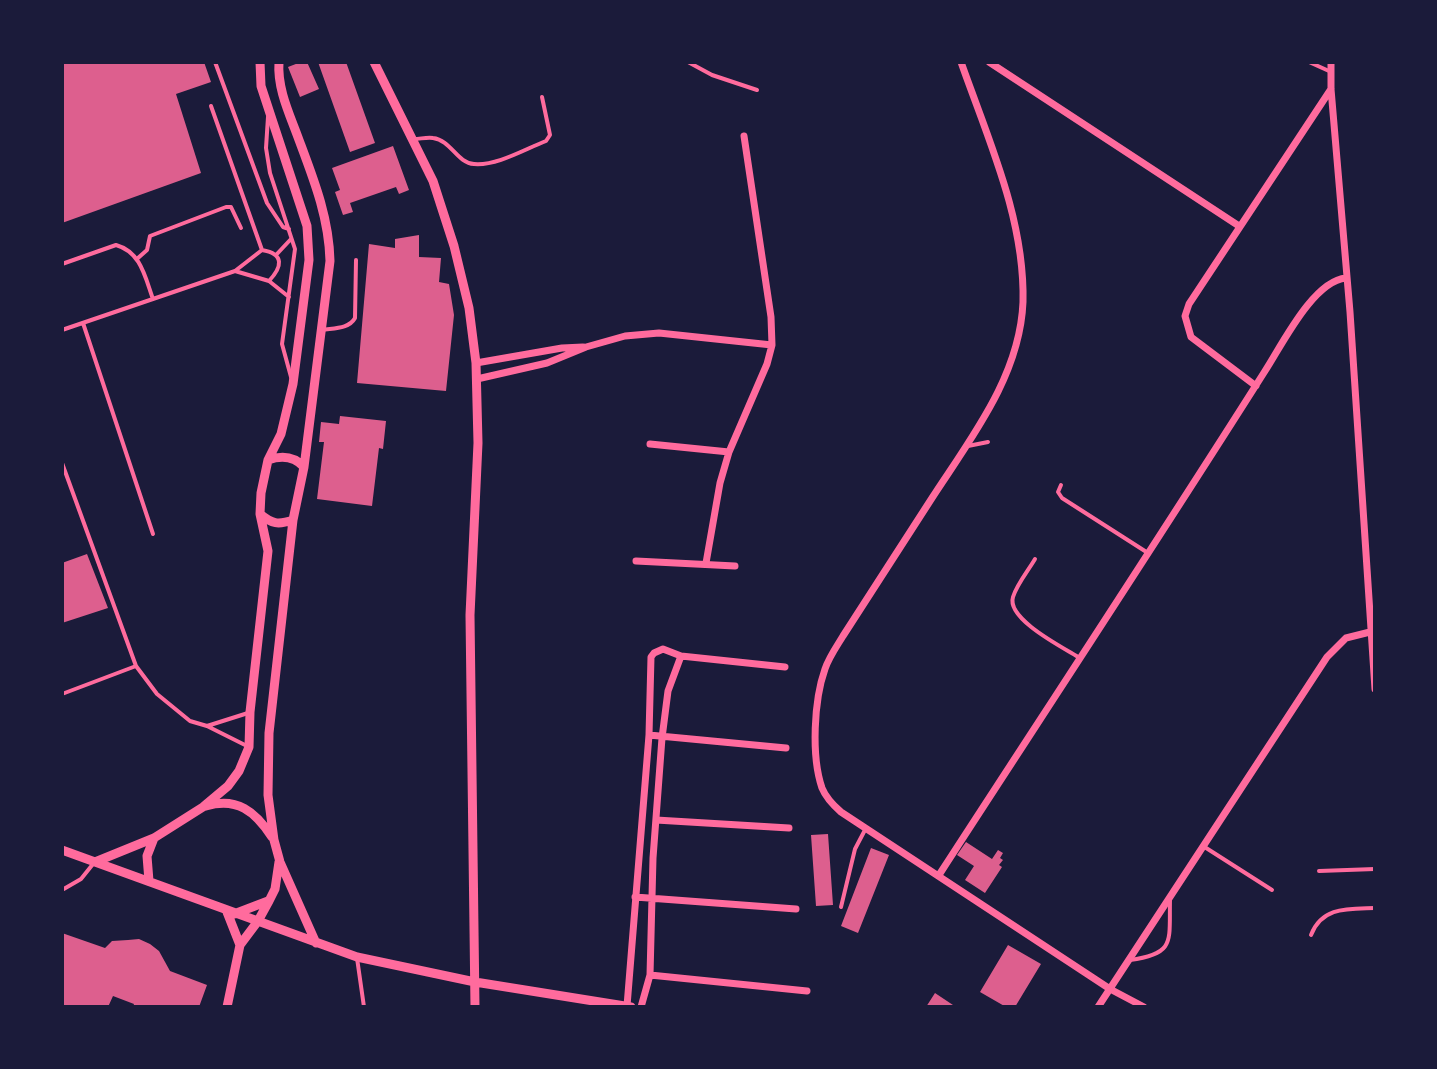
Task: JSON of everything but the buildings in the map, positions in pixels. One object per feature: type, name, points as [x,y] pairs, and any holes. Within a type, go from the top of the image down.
[{"type":"street","points":[[95,862],[154,838],[203,807],[228,786],[239,771],[249,747],[268,551],[260,514],[261,493],[268,460],[281,434],[293,384],[309,260],[307,226],[261,86],[260,62]]},
{"type":"street","points":[[279,62],[284,101],[320,197],[329,236],[330,261],[304,467],[293,520],[269,733],[268,795],[274,840],[280,862],[316,943]]},
{"type":"street","points":[[374,62],[433,181],[454,246],[469,308],[476,363],[478,443],[470,615],[475,1007]]},
{"type":"street","points":[[961,62],[1010,203],[1019,250],[1023,300],[1020,334],[1008,372],[966,446],[825,667],[817,700],[815,735],[822,789],[841,812],[1110,989],[1144,1007]]},
{"type":"street","points":[[989,62],[1239,226]]},
{"type":"street","points":[[1331,62],[1375,689]]},
{"type":"street","points":[[1256,386],[1191,337],[1185,316],[1189,304],[1239,226],[1331,89]]},
{"type":"street","points":[[706,563],[717,494],[729,452],[767,364],[772,345],[769,302],[744,136]]},
{"type":"street","points":[[939,875],[1302,313],[1329,283],[1346,278]]},
{"type":"street","points":[[477,379],[547,363],[625,336],[659,333],[772,345]]},
{"type":"street","points":[[476,363],[562,348],[586,347]]},
{"type":"street","points":[[650,444],[729,452]]},
{"type":"street","points":[[268,460],[287,457],[298,460],[304,467]]},
{"type":"street","points":[[260,514],[270,523],[293,520]]},
{"type":"street","points":[[636,561],[735,566]]},
{"type":"street","points":[[1098,1007],[1327,657],[1346,638],[1370,632]]},
{"type":"street","points":[[62,850],[357,957],[475,982],[629,1007],[649,735],[651,657],[663,649],[681,656],[785,667]]},
{"type":"street","points":[[641,1007],[650,975],[652,952],[653,858],[662,738],[668,691],[681,656]]},
{"type":"street","points":[[649,735],[786,748]]},
{"type":"street","points":[[203,807],[224,801],[246,809],[263,824],[274,840]]},
{"type":"street","points":[[656,820],[789,828]]},
{"type":"street","points":[[149,881],[147,856],[154,838]]},
{"type":"street","points":[[638,859],[653,858]]},
{"type":"street","points":[[227,1007],[240,945],[258,921],[275,889],[280,862]]},
{"type":"street","points":[[635,897],[796,909]]},
{"type":"street","points":[[230,913],[269,901]]},
{"type":"street","points":[[230,913],[240,945]]},
{"type":"street","points":[[632,946],[652,952]]},
{"type":"street","points":[[650,975],[807,991]]},
{"type":"lane","points":[[215,62],[267,203],[283,227],[290,229]]},
{"type":"lane","points":[[688,62],[712,75],[757,90]]},
{"type":"lane","points":[[1309,62],[1332,72]]},
{"type":"lane","points":[[414,139],[434,138],[448,144],[462,159],[473,164],[498,160],[546,141],[550,135],[542,97]]},
{"type":"lane","points":[[211,106],[262,250]]},
{"type":"lane","points":[[268,106],[268,159],[295,249],[282,344],[293,384]]},
{"type":"lane","points":[[138,258],[147,250],[150,236],[226,207],[235,211],[241,228]]},
{"type":"lane","points":[[276,255],[292,238]]},
{"type":"lane","points":[[62,264],[116,245],[138,258],[153,299]]},
{"type":"lane","points":[[262,250],[276,255],[279,263],[278,271],[269,281]]},
{"type":"lane","points":[[62,330],[235,271],[262,250]]},
{"type":"lane","points":[[320,331],[346,326],[355,318],[356,260]]},
{"type":"lane","points":[[235,271],[269,281],[289,297]]},
{"type":"lane","points":[[83,323],[153,534]]},
{"type":"lane","points":[[966,446],[988,442]]},
{"type":"lane","points":[[62,463],[136,666],[157,694],[190,721],[249,747]]},
{"type":"lane","points":[[1061,485],[1058,492],[1062,498],[1148,553]]},
{"type":"lane","points":[[1035,559],[1012,599],[1013,607],[1027,624],[1080,658]]},
{"type":"lane","points":[[62,694],[136,666]]},
{"type":"lane","points":[[207,726],[250,712]]},
{"type":"lane","points":[[841,907],[855,849],[866,828]]},
{"type":"lane","points":[[1203,846],[1272,890]]},
{"type":"lane","points":[[62,890],[81,879],[95,862]]},
{"type":"lane","points":[[1319,871],[1375,869]]},
{"type":"lane","points":[[1128,961],[1154,957],[1162,951],[1169,933],[1170,897]]},
{"type":"lane","points":[[1311,935],[1319,919],[1333,911],[1375,908]]},
{"type":"lane","points":[[357,957],[364,1007]]}]
